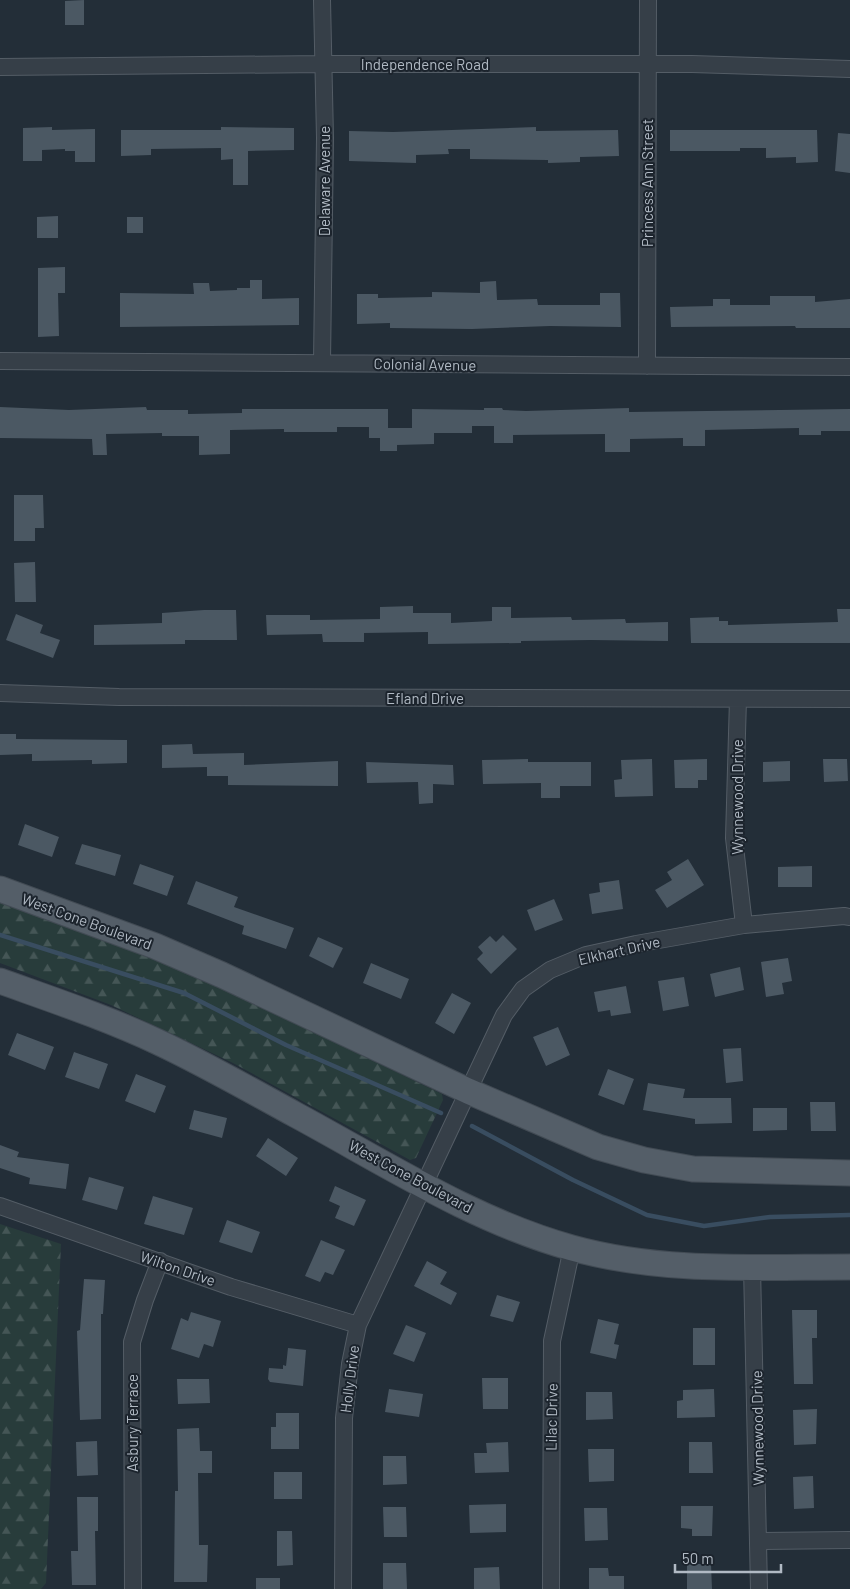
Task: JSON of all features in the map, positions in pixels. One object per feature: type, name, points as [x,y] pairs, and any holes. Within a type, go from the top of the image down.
[{"type":"main road","name":"West Cone Boulevard","points":[[0,889],[163,950],[468,1091],[598,1146],[644,1160],[693,1169],[850,1173]]},
{"type":"main road","name":"West Cone Boulevard","points":[[0,981],[75,1008],[158,1042],[423,1184],[516,1229],[572,1248],[656,1264],[752,1267],[850,1267]]},
{"type":"street","name":"Delaware Avenue","points":[[322,0],[325,138],[322,362]]},
{"type":"street","name":"Princess Ann Street","points":[[647,366],[648,0]]},
{"type":"street","name":"Independence Road","points":[[0,67],[323,64],[648,65],[850,69]]},
{"type":"street","name":"Colonial Avenue","points":[[0,361],[850,367]]},
{"type":"street","name":"Efland Drive","points":[[0,693],[119,697],[850,699]]},
{"type":"street","name":"Wynnewood Drive","points":[[738,699],[734,838],[744,925]]},
{"type":"street","name":"Elkhart Drive","points":[[423,1184],[504,1015],[523,989],[550,970],[586,955],[636,944],[744,925],[850,917]]},
{"type":"street","name":"Holly Drive","points":[[343,1589],[344,1418],[350,1364],[358,1325],[423,1184]]},
{"type":"street","name":"Wilton Drive","points":[[0,1206],[231,1287],[358,1325]]},
{"type":"street","name":"Lilac Drive","points":[[551,1589],[552,1341],[572,1248]]},
{"type":"street","name":"Asbury Terrace","points":[[133,1589],[132,1342],[160,1261]]},
{"type":"street","name":"Wynnewood Drive","points":[[752,1267],[759,1589]]},
{"type":"street","points":[[759,1541],[850,1540]]},
{"type":"green space","points":[[0,903],[124,946],[201,978],[442,1094],[443,1100],[416,1158],[410,1160],[233,1063],[111,1005],[0,963]]},
{"type":"green space","points":[[0,1224],[61,1244],[46,1583],[41,1589],[0,1589]]},
{"type":"building","points":[[84,0],[84,25],[65,25],[65,1]]},
{"type":"building","points":[[52,127],[52,130],[95,129],[95,162],[75,162],[75,151],[65,151],[65,149],[42,150],[42,161],[23,161],[23,128]]},
{"type":"building","points":[[221,127],[294,128],[294,150],[248,151],[248,185],[233,185],[233,159],[221,160],[221,148],[151,149],[151,155],[121,156],[121,130],[221,130]]},
{"type":"building","points":[[536,127],[536,131],[618,130],[619,156],[580,157],[580,162],[548,163],[548,160],[470,159],[470,149],[448,149],[449,154],[416,155],[416,163],[349,161],[349,131],[393,132]]},
{"type":"building","points":[[670,130],[817,130],[818,162],[796,163],[796,157],[766,158],[766,148],[740,148],[740,151],[670,151]]},
{"type":"building","points":[[838,133],[850,134],[850,173],[835,171]]},
{"type":"building","points":[[58,216],[58,238],[37,238],[37,217]]},
{"type":"building","points":[[127,217],[143,217],[143,233],[127,233]]},
{"type":"building","points":[[65,267],[65,293],[58,293],[59,336],[38,337],[38,268]]},
{"type":"building","points":[[250,280],[262,280],[262,299],[299,298],[299,325],[120,327],[120,293],[194,294],[193,283],[209,283],[210,291],[237,290],[237,288],[250,288]]},
{"type":"building","points":[[496,281],[497,300],[537,299],[538,305],[600,305],[600,293],[620,293],[621,327],[550,326],[472,329],[390,328],[390,323],[357,324],[357,294],[378,294],[378,298],[432,297],[432,292],[480,293],[480,282]]},
{"type":"building","points":[[770,296],[815,296],[815,302],[850,299],[850,328],[796,328],[795,326],[671,327],[670,307],[713,306],[713,299],[730,299],[730,305],[770,305]]},
{"type":"building","points":[[0,407],[69,410],[146,407],[147,410],[188,410],[188,414],[242,413],[242,409],[388,409],[388,428],[412,428],[412,409],[484,410],[484,408],[502,408],[503,410],[526,411],[629,408],[629,412],[850,409],[850,431],[821,431],[821,435],[799,435],[799,428],[705,430],[705,446],[683,446],[683,438],[630,439],[630,452],[605,452],[605,434],[513,435],[513,443],[494,443],[494,426],[472,426],[472,433],[434,433],[434,444],[397,445],[397,451],[380,451],[380,438],[369,438],[369,427],[337,427],[337,432],[284,432],[284,429],[230,430],[230,454],[199,455],[199,436],[162,436],[162,433],[106,434],[107,455],[93,455],[92,439],[0,438]]},
{"type":"building","points":[[14,495],[43,495],[44,528],[35,528],[35,541],[14,541]]},
{"type":"building","points":[[35,562],[36,602],[15,602],[14,563]]},
{"type":"building","points":[[413,606],[413,613],[451,613],[451,623],[492,621],[492,607],[511,607],[511,618],[571,617],[572,620],[625,619],[626,623],[668,622],[668,641],[591,640],[428,644],[428,632],[364,633],[364,642],[323,642],[322,634],[267,635],[266,615],[310,615],[310,620],[380,619],[380,607]]},
{"type":"building","points":[[837,609],[850,609],[850,643],[691,643],[690,618],[719,617],[719,621],[728,621],[728,625],[838,622]]},
{"type":"building","points":[[236,610],[237,640],[185,640],[185,644],[94,645],[94,625],[162,623],[162,613]]},
{"type":"building","points":[[16,614],[43,625],[40,633],[60,640],[53,658],[6,640]]},
{"type":"building","points":[[0,734],[16,734],[16,739],[127,740],[127,763],[92,764],[92,760],[32,761],[32,754],[0,755]]},
{"type":"building","points":[[192,744],[193,754],[244,753],[244,765],[338,761],[338,786],[228,785],[228,776],[207,776],[207,767],[162,768],[162,745]]},
{"type":"building","points":[[528,759],[528,762],[591,762],[591,786],[560,786],[560,798],[541,798],[541,783],[483,784],[482,760]]},
{"type":"building","points":[[652,759],[653,796],[615,797],[614,780],[622,779],[621,760]]},
{"type":"building","points":[[707,759],[707,780],[698,780],[698,788],[675,788],[674,760]]},
{"type":"building","points":[[823,759],[847,759],[848,781],[824,782]]},
{"type":"building","points":[[790,761],[790,781],[763,782],[763,762]]},
{"type":"building","points":[[366,762],[453,765],[454,785],[433,784],[433,803],[419,804],[418,782],[367,783]]},
{"type":"building","points":[[25,824],[59,837],[52,857],[18,845]]},
{"type":"building","points":[[82,844],[121,855],[115,876],[75,864]]},
{"type":"building","points":[[688,859],[704,885],[667,908],[655,890],[672,880],[667,872]]},
{"type":"building","points":[[140,864],[174,876],[167,896],[133,884]]},
{"type":"building","points":[[812,866],[812,887],[778,887],[778,867]]},
{"type":"building","points":[[619,880],[623,909],[592,914],[589,894],[600,892],[599,883]]},
{"type":"building","points":[[196,881],[238,897],[234,907],[294,928],[286,949],[242,934],[244,926],[187,904]]},
{"type":"building","points":[[554,899],[563,920],[535,931],[527,910]]},
{"type":"building","points":[[503,935],[517,949],[491,974],[477,959],[483,953],[478,947],[490,936],[496,942]]},
{"type":"building","points":[[318,937],[343,948],[333,968],[309,956]]},
{"type":"building","points":[[788,958],[792,981],[782,983],[784,994],[766,997],[761,962]]},
{"type":"building","points":[[371,963],[409,979],[401,999],[363,983]]},
{"type":"building","points":[[740,967],[744,990],[715,997],[710,974]]},
{"type":"building","points":[[684,977],[689,1006],[663,1011],[658,981]]},
{"type":"building","points":[[626,986],[631,1013],[611,1016],[610,1010],[598,1012],[594,992]]},
{"type":"building","points":[[452,993],[471,1003],[454,1034],[435,1023]]},
{"type":"building","points":[[558,1027],[570,1055],[546,1066],[533,1037]]},
{"type":"building","points":[[17,1033],[54,1047],[45,1070],[8,1055]]},
{"type":"building","points":[[741,1048],[743,1081],[726,1083],[723,1049]]},
{"type":"building","points":[[74,1052],[108,1064],[99,1089],[65,1077]]},
{"type":"building","points":[[608,1069],[634,1079],[624,1105],[598,1095]]},
{"type":"building","points":[[136,1074],[166,1086],[155,1113],[125,1101]]},
{"type":"building","points":[[648,1083],[685,1089],[683,1098],[731,1098],[732,1123],[695,1124],[695,1119],[643,1110]]},
{"type":"building","points":[[810,1102],[835,1102],[836,1131],[811,1131]]},
{"type":"building","points":[[753,1108],[787,1108],[787,1130],[753,1131]]},
{"type":"building","points":[[194,1110],[227,1118],[222,1138],[189,1129]]},
{"type":"building","points":[[268,1138],[298,1158],[286,1176],[256,1156]]},
{"type":"building","points":[[0,1145],[19,1152],[17,1157],[69,1164],[66,1189],[29,1184],[30,1178],[0,1168]]},
{"type":"building","points":[[89,1177],[124,1187],[117,1210],[82,1200]]},
{"type":"building","points":[[335,1186],[366,1200],[354,1226],[335,1218],[340,1206],[329,1201]]},
{"type":"building","points":[[153,1196],[193,1208],[184,1235],[144,1224]]},
{"type":"building","points":[[227,1220],[260,1232],[252,1253],[219,1242]]},
{"type":"building","points":[[321,1240],[345,1250],[333,1275],[325,1272],[320,1282],[305,1276]]},
{"type":"building","points":[[427,1261],[447,1272],[440,1284],[457,1293],[451,1305],[414,1286]]},
{"type":"building","points":[[84,1279],[105,1280],[103,1314],[101,1314],[101,1419],[80,1420],[77,1331],[80,1330]]},
{"type":"building","points":[[497,1295],[520,1302],[513,1322],[490,1316]]},
{"type":"building","points":[[792,1310],[817,1310],[817,1338],[812,1338],[813,1384],[794,1384]]},
{"type":"building","points":[[191,1312],[221,1321],[213,1347],[204,1344],[199,1358],[171,1349],[181,1318],[188,1321]]},
{"type":"building","points":[[598,1319],[619,1324],[614,1344],[619,1345],[616,1359],[590,1353]]},
{"type":"building","points":[[406,1325],[426,1333],[414,1362],[393,1354]]},
{"type":"building","points":[[693,1328],[715,1328],[715,1365],[693,1365]]},
{"type":"building","points":[[288,1348],[306,1350],[303,1386],[270,1382],[268,1379],[269,1368],[283,1369],[283,1365],[286,1366]]},
{"type":"building","points":[[482,1378],[508,1378],[508,1409],[483,1409]]},
{"type":"building","points":[[177,1379],[209,1379],[210,1403],[178,1404]]},
{"type":"building","points":[[389,1389],[423,1394],[419,1417],[385,1412]]},
{"type":"building","points":[[714,1389],[715,1417],[677,1418],[677,1401],[683,1400],[683,1390]]},
{"type":"building","points":[[586,1392],[612,1392],[613,1419],[586,1420]]},
{"type":"building","points":[[817,1409],[816,1444],[794,1445],[793,1410]]},
{"type":"building","points":[[276,1413],[299,1413],[299,1449],[271,1449],[271,1427],[276,1427]]},
{"type":"building","points":[[199,1428],[200,1451],[212,1451],[212,1473],[198,1473],[199,1545],[208,1545],[207,1582],[174,1582],[175,1491],[178,1491],[177,1429]]},
{"type":"building","points":[[97,1441],[98,1475],[77,1476],[76,1442]]},
{"type":"building","points":[[508,1442],[509,1472],[475,1473],[474,1453],[487,1453],[486,1443]]},
{"type":"building","points":[[689,1442],[712,1442],[713,1473],[689,1473]]},
{"type":"building","points":[[588,1449],[614,1449],[614,1481],[589,1482]]},
{"type":"building","points":[[383,1456],[406,1456],[407,1484],[383,1485]]},
{"type":"building","points":[[274,1472],[302,1472],[302,1499],[274,1499]]},
{"type":"building","points":[[813,1476],[814,1508],[794,1509],[793,1477]]},
{"type":"building","points":[[77,1497],[98,1497],[98,1531],[95,1531],[96,1585],[72,1585],[71,1551],[78,1551]]},
{"type":"building","points":[[506,1504],[506,1532],[470,1533],[469,1505]]},
{"type":"building","points":[[681,1506],[713,1506],[712,1536],[692,1536],[692,1529],[681,1528]]},
{"type":"building","points":[[383,1507],[406,1507],[407,1537],[384,1537]]},
{"type":"building","points":[[584,1508],[607,1508],[608,1540],[585,1541]]},
{"type":"building","points":[[277,1531],[292,1531],[293,1565],[277,1566]]},
{"type":"building","points":[[383,1563],[406,1563],[407,1589],[383,1589]]},
{"type":"building","points":[[687,1564],[711,1564],[712,1589],[687,1589]]},
{"type":"building","points":[[499,1567],[500,1589],[474,1589],[474,1568]]},
{"type":"building","points":[[589,1568],[608,1568],[609,1576],[624,1576],[624,1589],[589,1589]]},
{"type":"building","points":[[256,1578],[280,1578],[280,1589],[256,1589]]},
{"type":"waterway","points":[[0,935],[184,993],[286,1045],[441,1113]]},
{"type":"waterway","points":[[472,1126],[573,1180],[647,1215],[704,1226],[770,1217],[850,1215]]}]
